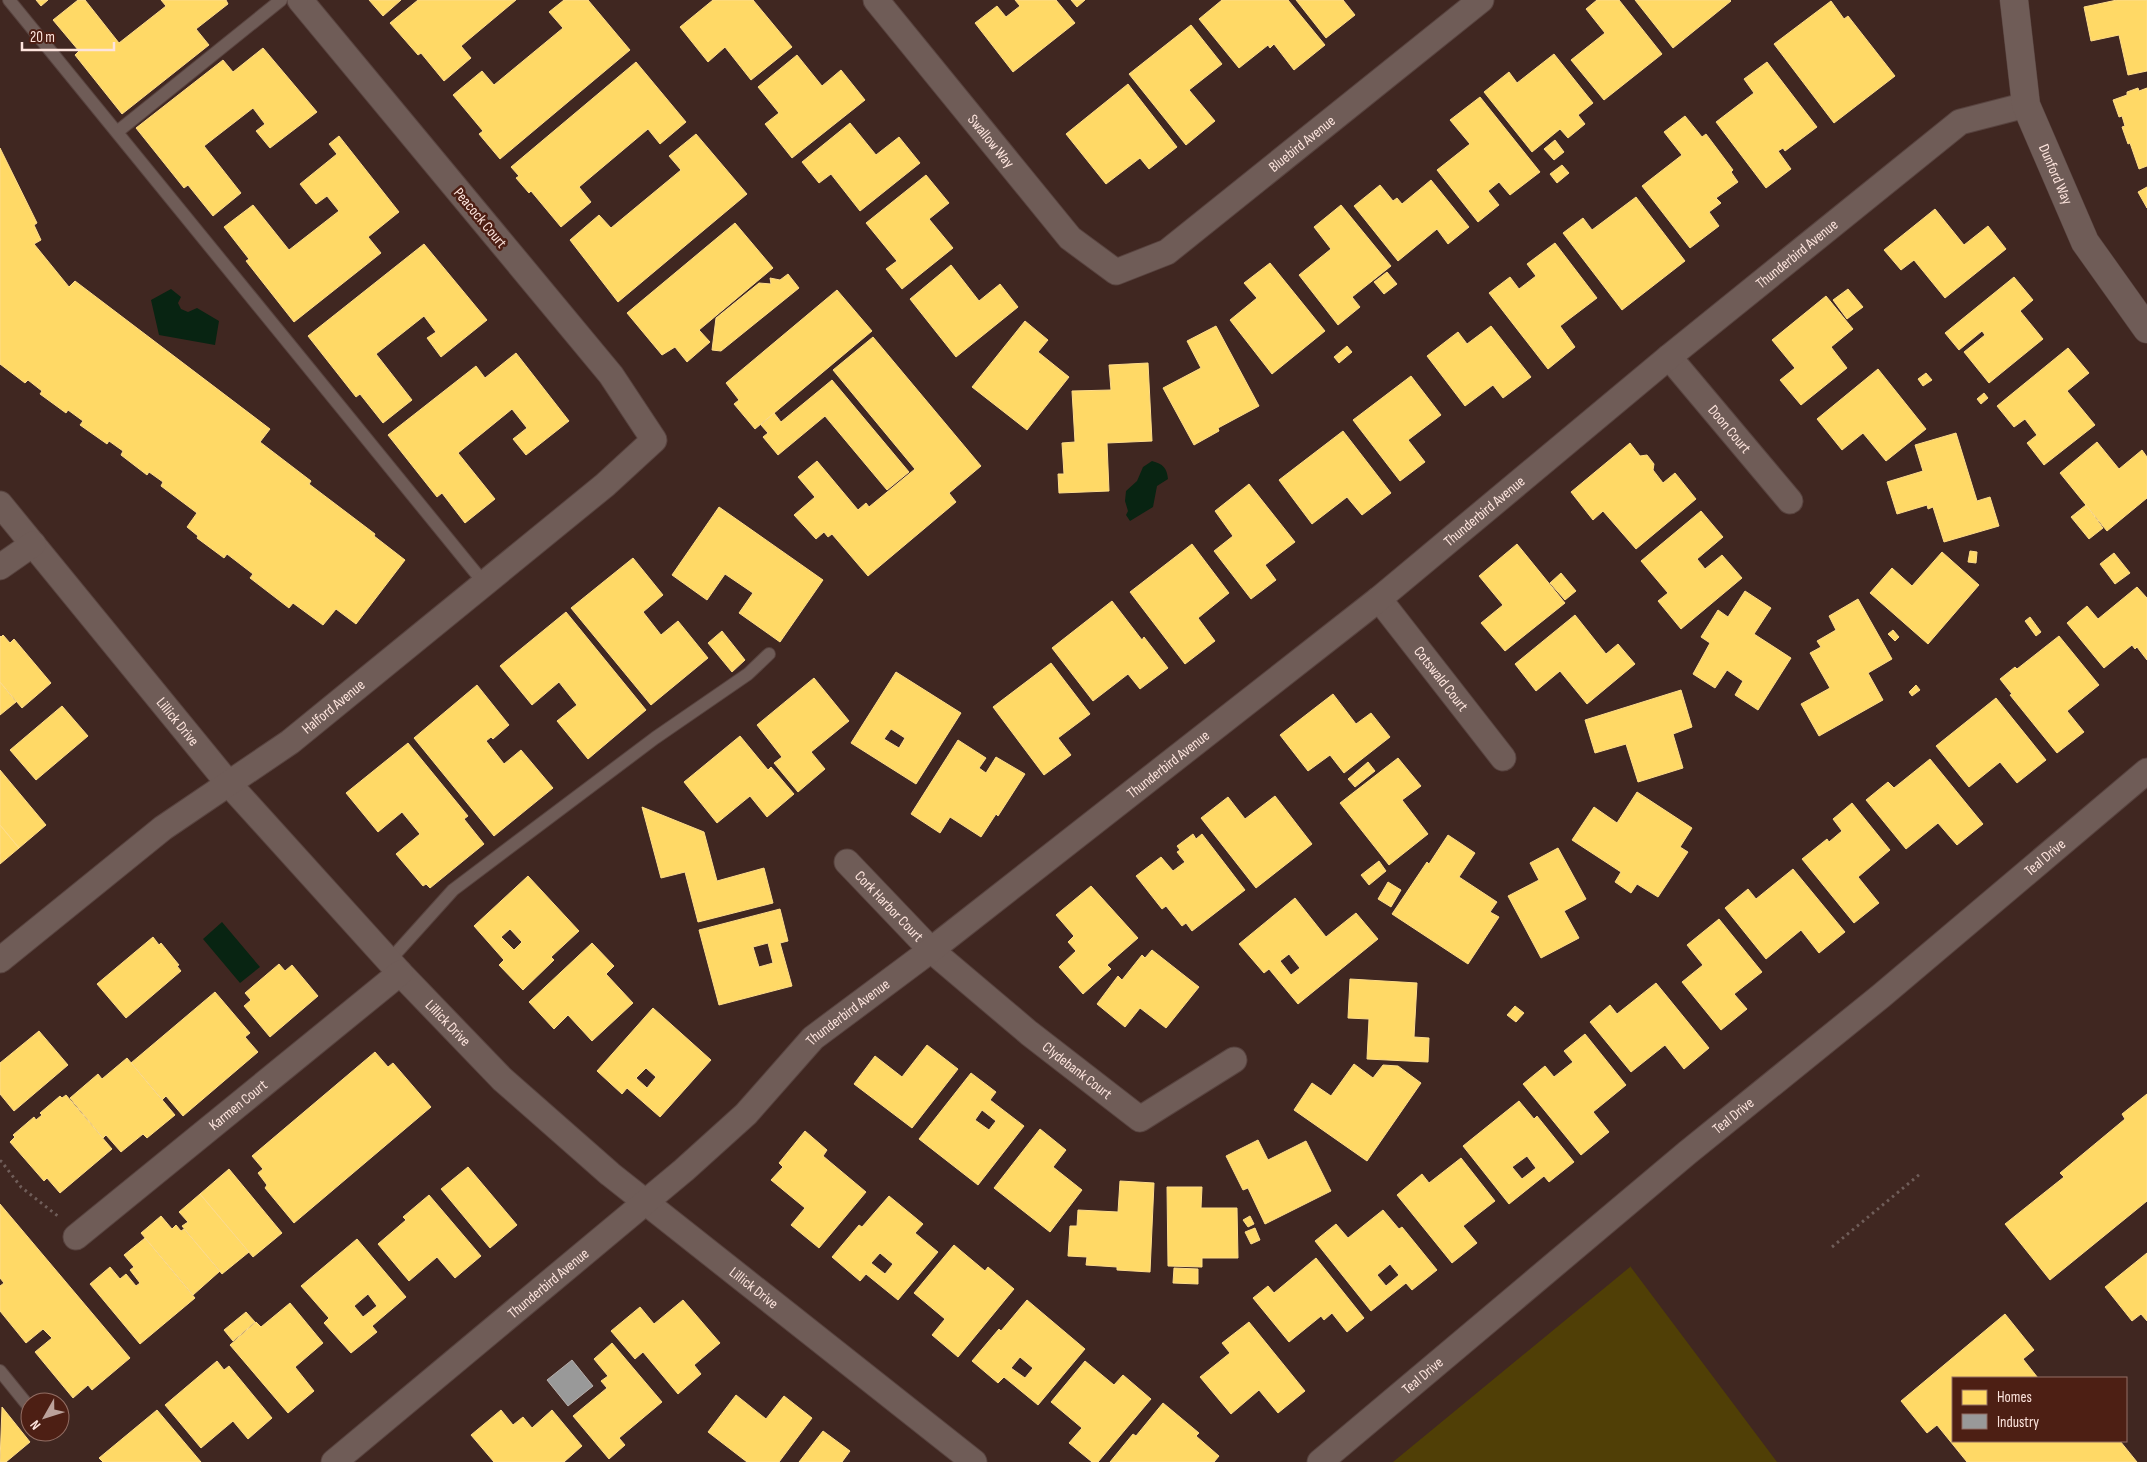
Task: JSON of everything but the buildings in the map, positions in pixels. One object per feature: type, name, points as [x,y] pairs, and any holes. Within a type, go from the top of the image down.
[{"type":"street","name":"Peacock Court","points":[[300,0],[611,374],[654,440]]},
{"type":"street","name":"Swallow Way","points":[[876,0],[1070,238],[1116,272]]},
{"type":"street","name":"Bluebird Avenue","points":[[1116,272],[1167,252],[1481,0]]},
{"type":"street","name":"Dunford Way","points":[[2014,0],[2026,105],[2085,242],[2147,329]]},
{"type":"street","name":"Thunderbird Avenue","points":[[334,1462],[646,1202],[746,1114],[813,1038],[931,950],[1379,599],[1669,357],[1960,122],[2026,105]]},
{"type":"street","name":"Doon Court","points":[[1669,357],[1790,501]]},
{"type":"street","name":"Halford Avenue","points":[[0,960],[163,828],[290,742],[605,485],[654,440]]},
{"type":"street","name":"Lillick Drive","points":[[0,504],[228,783],[394,967],[502,1079],[610,1174],[974,1462]]},
{"type":"street","points":[[0,567],[33,544]]},
{"type":"street","name":"Cotswald Court","points":[[1379,599],[1503,758]]},
{"type":"street","name":"Teal Drive","points":[[1320,1462],[1687,1153],[1881,996],[2147,770]]},
{"type":"street","name":"Cork Harbor Court","points":[[847,862],[931,950]]},
{"type":"street","name":"Clydebank Court","points":[[931,950],[1029,1032],[1140,1119],[1234,1060]]},
{"type":"street","name":"Karmen Court","points":[[78,1234],[394,967]]},
{"type":"lane","points":[[9,0],[484,583]]},
{"type":"lane","points":[[117,132],[281,0]]},
{"type":"lane","points":[[394,967],[453,890],[655,738],[748,674],[769,654]]},
{"type":"lane","points":[[0,1371],[20,1396]]},
{"type":"path","points":[[0,1162],[21,1187],[78,1234]]},
{"type":"path","points":[[1832,1247],[1920,1174]]},
{"type":"shaded area","points":[[171,289],[181,297],[178,303],[181,309],[188,312],[197,308],[219,321],[215,345],[159,335],[151,300]]},
{"type":"shaded area","points":[[1152,461],[1164,467],[1168,479],[1157,486],[1153,507],[1130,521],[1126,515],[1128,511],[1125,501],[1126,491],[1137,481],[1143,467]]},
{"type":"shaded area","points":[[222,922],[260,967],[240,983],[203,939]]},
{"type":"shaded area","points":[[1630,1267],[1777,1462],[1393,1462]]}]
